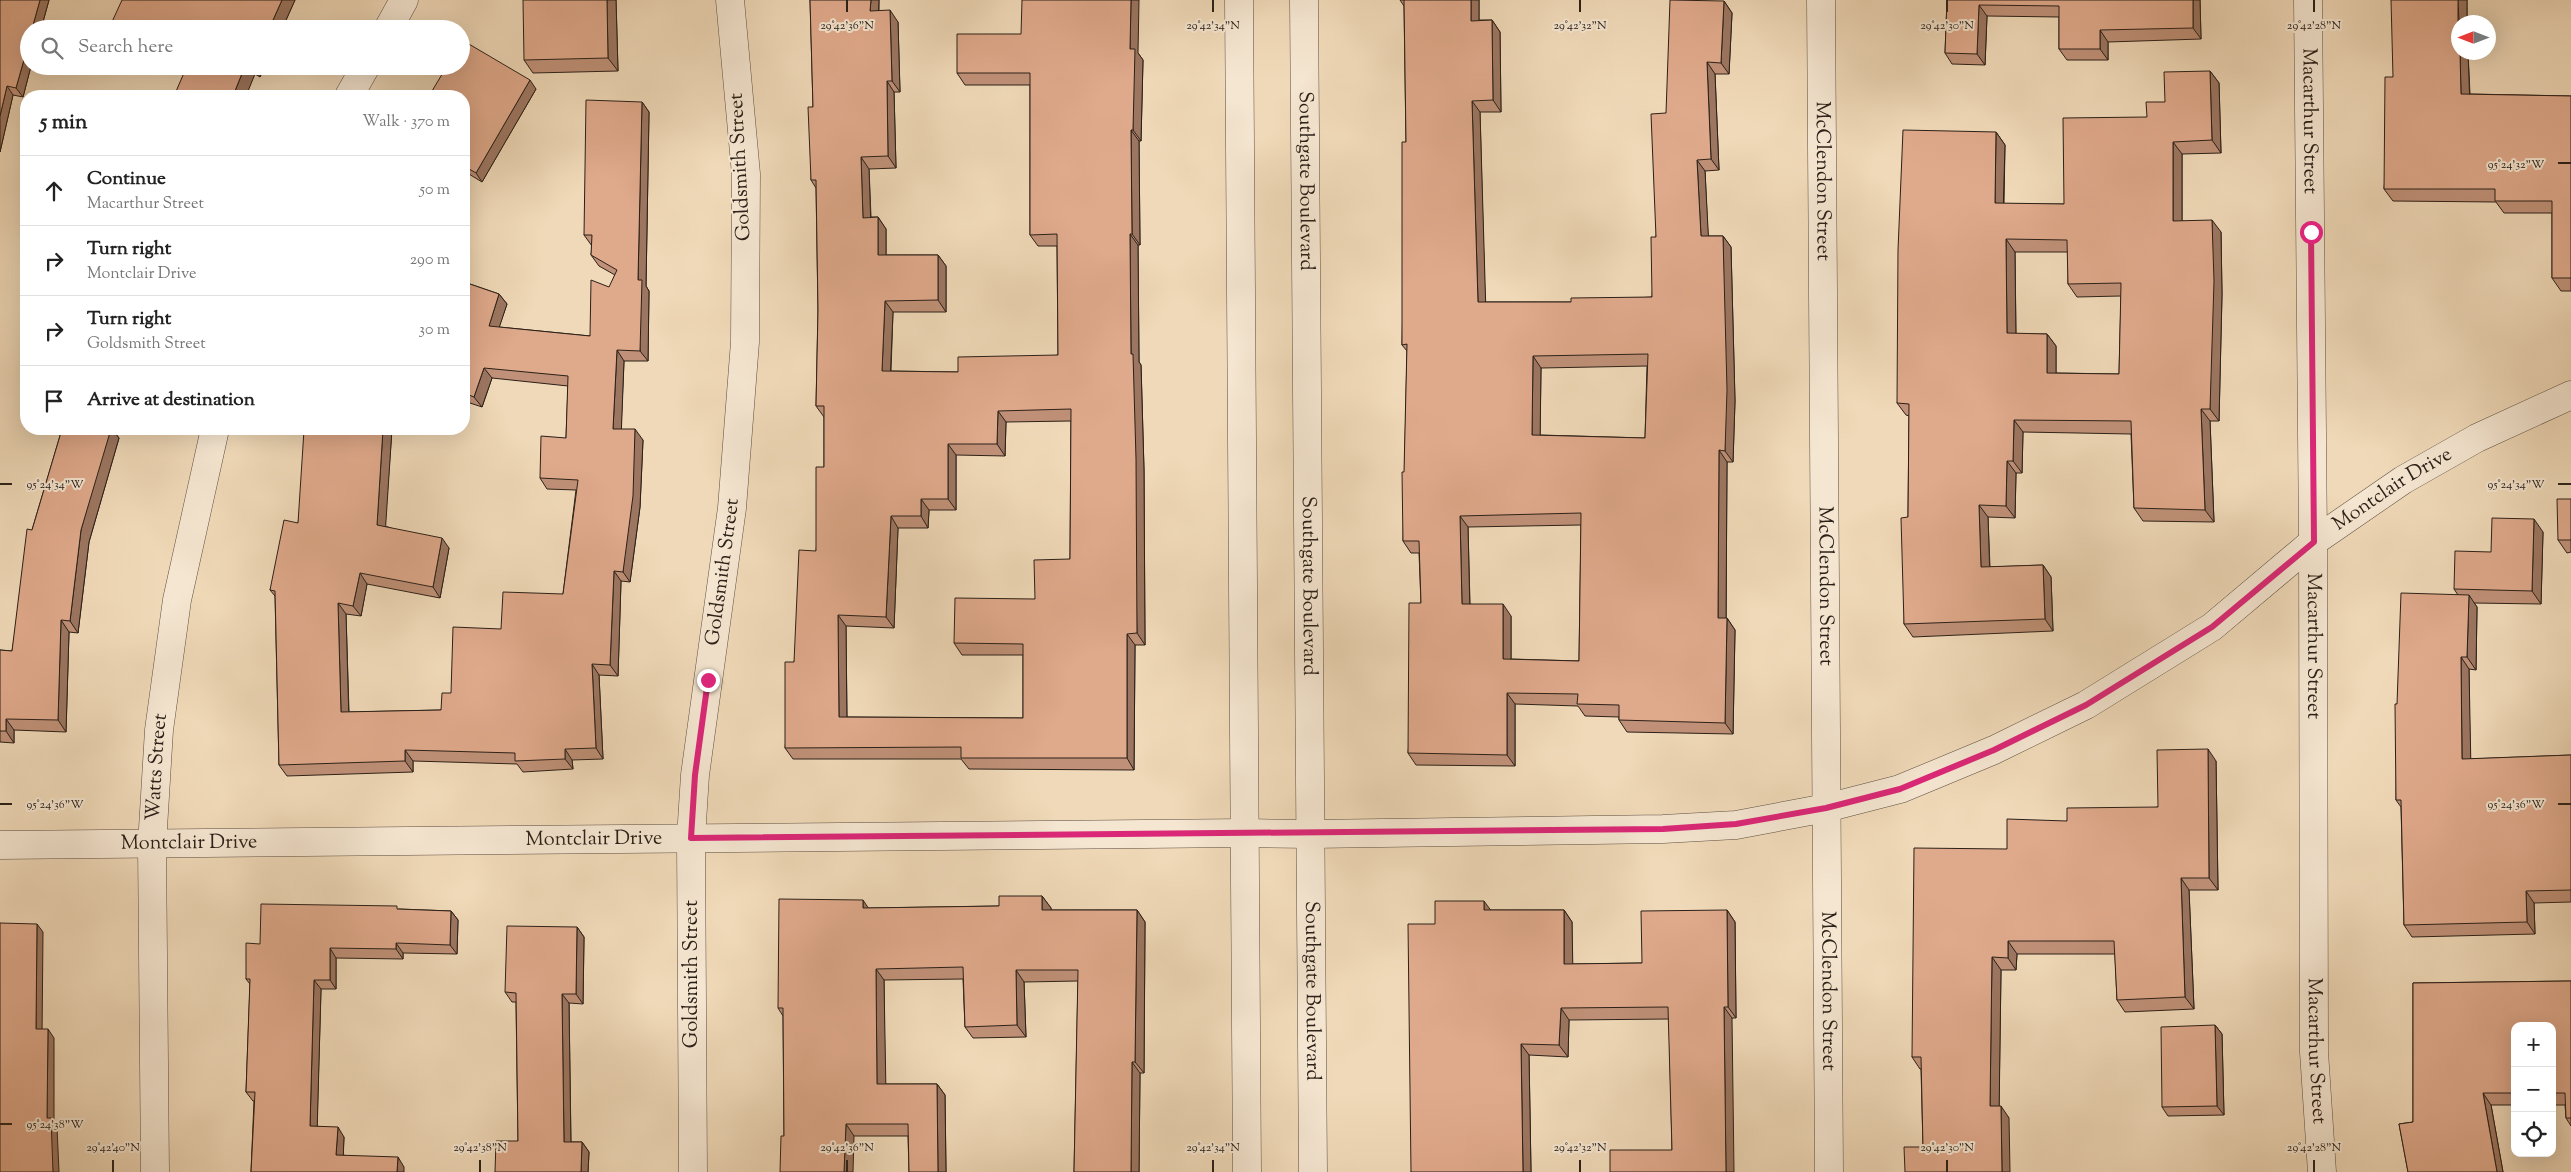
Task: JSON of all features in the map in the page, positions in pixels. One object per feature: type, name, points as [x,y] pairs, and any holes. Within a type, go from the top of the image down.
[{"type":"street","points":[[393,20],[404,0]]},
{"type":"street","name":"Goldsmith Street","points":[[693,1172],[691,838],[695,775],[732,508],[745,342],[746,174],[730,0]]},
{"type":"street","points":[[1239,0],[1247,1172]]},
{"type":"street","name":"Southgate Boulevard","points":[[1304,0],[1313,1172]]},
{"type":"street","name":"McClendon Street","points":[[1821,0],[1829,1172]]},
{"type":"street","name":"Macarthur Street","points":[[2308,0],[2314,542],[2314,1052],[2322,1172]]},
{"type":"street","points":[[352,90],[361,75]]},
{"type":"street","name":"Montclair Drive","points":[[0,844],[152,845],[691,838],[1311,834],[1663,829],[1736,824],[1826,808],[1900,789],[1994,750],[2086,705],[2212,627],[2314,542],[2412,476],[2477,438],[2571,395]]},
{"type":"street","name":"Watts Street","points":[[155,1172],[152,845],[159,730],[177,600],[214,435]]},
{"type":"building","points":[[0,0],[40,0],[34,20],[20,20],[20,74],[16,88],[7,86],[0,116]]},
{"type":"building","points":[[122,0],[282,0],[273,20],[113,20]]},
{"type":"building","points":[[523,0],[607,0],[608,58],[524,60]]},
{"type":"building","points":[[810,0],[871,0],[870,11],[890,10],[892,81],[887,81],[888,156],[861,157],[863,218],[878,217],[878,255],[938,255],[938,300],[885,301],[882,371],[958,372],[958,357],[1058,355],[1057,234],[1030,235],[1030,73],[957,73],[957,34],[1021,34],[1022,0],[1131,0],[1130,49],[1135,49],[1133,130],[1131,130],[1132,234],[1130,234],[1131,354],[1133,354],[1136,459],[1137,633],[1127,634],[1127,758],[961,758],[961,747],[785,748],[785,662],[794,662],[799,550],[816,551],[816,467],[824,467],[824,406],[816,406],[818,310],[816,180],[811,180],[808,107],[813,107]],"holes":[[[1071,409],[1070,559],[1034,560],[1035,599],[955,598],[954,643],[1023,644],[1023,718],[839,717],[838,615],[886,617],[891,516],[921,516],[921,499],[948,499],[948,444],[997,444],[998,411]]]},
{"type":"building","points":[[1404,0],[1471,0],[1471,21],[1492,20],[1493,100],[1472,101],[1478,302],[1571,302],[1571,298],[1652,297],[1651,237],[1656,237],[1651,114],[1666,113],[1670,0],[1724,1],[1721,63],[1707,62],[1711,159],[1697,160],[1701,236],[1723,236],[1727,390],[1725,451],[1719,450],[1718,618],[1727,618],[1725,723],[1619,720],[1619,705],[1577,704],[1578,694],[1507,693],[1507,755],[1408,753],[1409,603],[1421,603],[1419,541],[1403,541],[1402,472],[1404,472],[1407,344],[1402,345],[1402,142],[1406,142]],"holes":[[[1648,354],[1645,438],[1532,435],[1533,356]],[[1581,513],[1579,661],[1503,659],[1503,604],[1462,604],[1460,516]]]},
{"type":"building","points":[[1947,0],[2193,0],[2193,28],[2100,30],[2100,49],[2059,49],[2059,6],[1979,5],[1977,54],[1945,53]]},
{"type":"building","points":[[2391,0],[2458,0],[2458,15],[2451,15],[2451,60],[2460,60],[2461,94],[2571,96],[2571,278],[2552,278],[2552,201],[2495,201],[2495,189],[2384,189],[2385,77],[2393,77]]},
{"type":"building","points":[[470,45],[530,80],[476,173],[470,170],[470,90],[433,90],[442,75],[470,75]]},
{"type":"building","points":[[2210,71],[2212,140],[2173,142],[2173,221],[2212,220],[2214,281],[2210,409],[2201,409],[2205,510],[2134,508],[2131,421],[2014,420],[2013,461],[2007,461],[2006,506],[1979,505],[1981,567],[2043,565],[2045,619],[1904,624],[1901,518],[1908,517],[1909,404],[1897,403],[1898,250],[1903,130],[1996,132],[1995,203],[2064,204],[2063,118],[2147,117],[2146,102],[2165,102],[2164,72]],"holes":[[[2006,239],[2067,240],[2068,284],[2121,283],[2119,374],[2047,373],[2047,334],[2007,333]]]},
{"type":"building","points":[[183,75],[241,75],[235,90],[177,90]]},
{"type":"building","points":[[586,100],[642,102],[638,280],[642,280],[640,351],[617,350],[613,429],[635,429],[633,496],[623,572],[614,571],[610,665],[592,664],[596,748],[565,749],[565,759],[515,761],[515,753],[405,750],[405,761],[279,765],[275,591],[270,590],[284,520],[298,523],[304,435],[383,435],[377,525],[442,538],[433,587],[360,573],[353,606],[338,603],[341,712],[441,710],[442,693],[451,693],[453,627],[501,629],[503,592],[563,594],[578,480],[540,478],[541,436],[566,438],[568,376],[484,368],[474,397],[470,395],[470,284],[499,294],[489,326],[590,336],[591,280],[609,287],[617,270],[591,255],[592,235],[584,235]]},
{"type":"building","points":[[60,435],[109,435],[81,530],[70,621],[61,620],[58,720],[6,719],[6,731],[0,731],[0,650],[12,651],[27,529],[32,530]]},
{"type":"building","points":[[2557,499],[2571,499],[2571,540],[2558,540]]},
{"type":"building","points":[[2492,518],[2534,519],[2532,591],[2454,589],[2455,551],[2491,552]]},
{"type":"building","points":[[2401,593],[2469,595],[2467,657],[2461,657],[2462,759],[2571,755],[2571,890],[2526,891],[2527,922],[2404,925],[2401,800],[2396,800],[2395,704],[2397,704]]},
{"type":"building","points":[[2208,749],[2209,878],[2181,878],[2185,997],[2117,1000],[2114,941],[2008,941],[2008,958],[1992,957],[1990,1106],[2001,1106],[2002,1172],[1905,1172],[1904,1147],[1923,1147],[1921,1057],[1912,1057],[1914,848],[2007,849],[2007,819],[2067,821],[2067,808],[2158,807],[2157,750]]},
{"type":"building","points":[[999,896],[1042,896],[1042,910],[1137,910],[1135,1062],[1132,1062],[1131,1172],[1074,1172],[1078,970],[1016,970],[1017,1025],[965,1027],[963,967],[876,969],[877,1084],[937,1084],[938,1172],[909,1172],[908,1124],[846,1124],[844,1172],[780,1172],[781,1136],[784,1136],[783,1008],[778,1008],[779,899],[863,900],[863,908],[999,906]]},
{"type":"building","points":[[1435,901],[1484,901],[1484,910],[1564,910],[1564,964],[1642,963],[1641,911],[1727,910],[1728,1007],[1724,1007],[1726,1172],[1610,1172],[1610,1150],[1672,1150],[1668,1007],[1561,1008],[1559,1045],[1521,1044],[1523,1172],[1411,1172],[1408,924],[1435,924]]},
{"type":"building","points":[[261,904],[397,906],[397,909],[451,911],[450,945],[396,943],[396,949],[330,948],[330,980],[314,980],[310,1126],[338,1127],[336,1155],[398,1157],[397,1172],[251,1172],[255,1092],[246,1092],[250,979],[246,979],[246,943],[260,944]]},
{"type":"building","points":[[0,923],[37,924],[36,1029],[48,1029],[47,1118],[51,1118],[53,1172],[0,1172]]},
{"type":"building","points":[[507,926],[577,927],[576,994],[562,994],[564,1142],[582,1142],[581,1172],[495,1172],[496,1141],[518,1141],[516,993],[505,992]]},
{"type":"building","points":[[2571,981],[2571,1118],[2566,1118],[2565,1093],[2556,1093],[2556,1022],[2511,1022],[2511,1093],[2483,1093],[2497,1172],[2408,1172],[2399,1124],[2413,1122],[2413,983]]},
{"type":"building","points":[[2215,1025],[2217,1106],[2162,1107],[2161,1027]]},
{"type":"route","points":[[708,680],[695,775],[691,838],[1225,833],[1311,834],[1663,829],[1736,824],[1826,808],[1900,789],[1994,750],[2086,705],[2212,627],[2314,542],[2311,232]]}]
